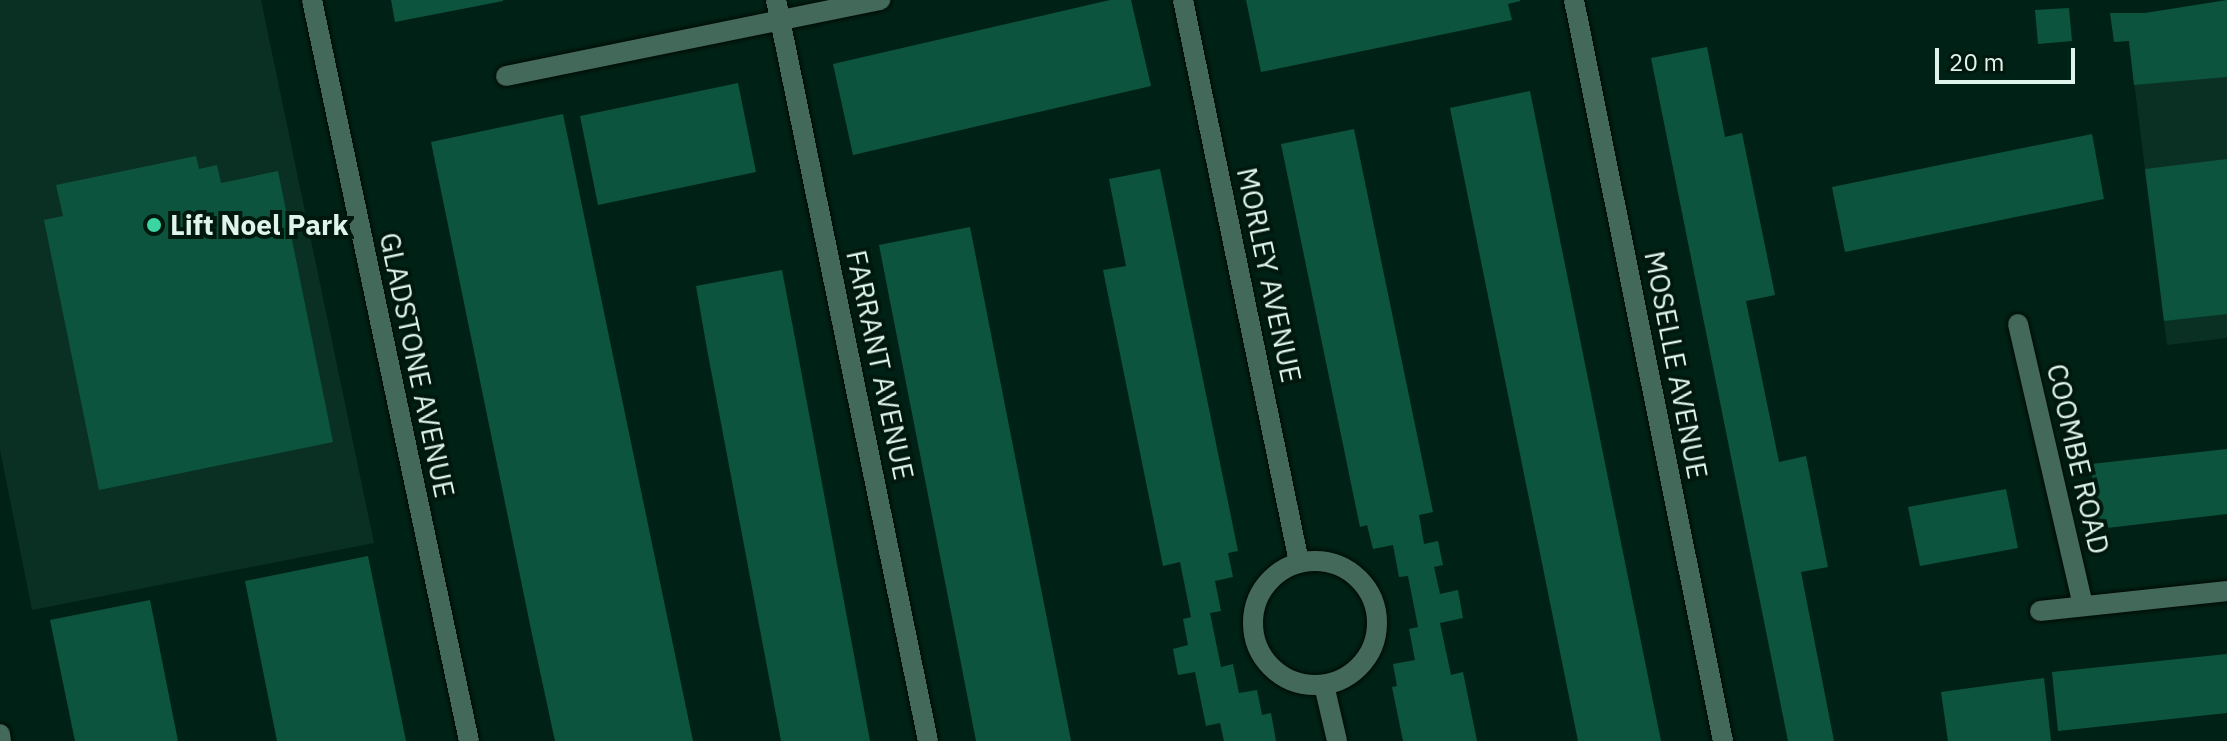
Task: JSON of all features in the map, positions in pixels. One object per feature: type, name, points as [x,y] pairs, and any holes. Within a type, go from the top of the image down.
[{"type":"street","name":"GLADSTONE AVENUE","points":[[312,0],[469,741]]},
{"type":"street","name":"FARRANT AVENUE","points":[[776,0],[928,741]]},
{"type":"street","points":[[506,76],[880,0]]},
{"type":"street","name":"MORLEY AVENUE","points":[[1183,0],[1299,562]]},
{"type":"street","name":"MOSELLE AVENUE","points":[[1574,0],[1723,741]]},
{"type":"street","name":"COOMBE ROAD","points":[[2018,324],[2083,606]]},
{"type":"street","points":[[1299,562],[1342,565],[1360,578],[1378,618],[1366,659],[1351,674],[1324,685],[1288,680],[1270,667],[1253,628],[1264,586],[1299,562]]},
{"type":"street","points":[[2040,611],[2227,591]]},
{"type":"street","points":[[1324,685],[1337,741]]},
{"type":"street","points":[[0,734],[1,741]]},
{"type":"shaded area","name":"Lift Noel Park","points":[[0,0],[261,0],[374,543],[32,610],[0,450]]},
{"type":"shaded area","points":[[2227,32],[2227,338],[2167,345],[2129,41]]},
{"type":"building","points":[[391,0],[503,0],[503,1],[395,22]]},
{"type":"building","points":[[1110,0],[1131,0],[1151,86],[853,155],[833,64]]},
{"type":"building","points":[[1246,0],[1520,1],[1508,4],[1512,20],[1261,72]]},
{"type":"building","points":[[2227,0],[2227,77],[2134,85],[2129,41],[2114,42],[2110,13],[2145,13]]},
{"type":"building","points":[[2069,8],[2072,41],[2038,44],[2035,10]]},
{"type":"building","points":[[1707,47],[1725,137],[1742,133],[1775,295],[1746,301],[1779,462],[1806,456],[1828,567],[1801,572],[1834,741],[1788,741],[1651,58]]},
{"type":"building","points":[[738,83],[756,172],[598,205],[580,116]]},
{"type":"building","points":[[1530,91],[1661,741],[1578,741],[1450,108]]},
{"type":"building","points":[[563,114],[693,741],[555,741],[533,639],[431,142]]},
{"type":"building","points":[[1354,129],[1433,512],[1419,515],[1424,544],[1438,541],[1443,565],[1434,567],[1440,594],[1458,590],[1463,618],[1440,623],[1451,675],[1463,672],[1477,741],[1403,741],[1392,687],[1397,686],[1393,664],[1415,660],[1409,629],[1418,627],[1408,576],[1399,577],[1393,545],[1373,549],[1367,525],[1360,527],[1281,144]]},
{"type":"building","points":[[2092,134],[2104,199],[1845,252],[1832,187]]},
{"type":"building","points":[[196,156],[199,169],[217,165],[221,183],[278,171],[333,442],[99,490],[44,220],[63,216],[56,185]]},
{"type":"building","points":[[2227,159],[2227,314],[2164,321],[2145,169]]},
{"type":"building","points":[[1160,169],[1238,551],[1228,553],[1233,577],[1215,581],[1221,611],[1210,613],[1221,667],[1233,664],[1239,693],[1257,690],[1262,715],[1271,713],[1276,741],[1224,741],[1220,723],[1206,726],[1195,672],[1178,675],[1173,649],[1188,645],[1183,619],[1191,617],[1180,562],[1163,566],[1103,270],[1126,266],[1109,179]]},
{"type":"building","points":[[970,227],[1071,741],[976,741],[879,245]]},
{"type":"building","points":[[782,270],[870,741],[781,741],[707,349],[696,286]]},
{"type":"building","points":[[2227,449],[2227,514],[2098,529],[2091,464]]},
{"type":"building","points":[[2006,489],[2018,548],[1920,566],[1908,507]]},
{"type":"building","points":[[368,556],[406,741],[277,741],[245,581]]},
{"type":"building","points":[[150,600],[178,741],[75,741],[50,620]]},
{"type":"building","points":[[2227,654],[2227,713],[2058,731],[2052,672]]},
{"type":"building","points":[[2044,678],[2051,741],[1948,741],[1941,692]]},
{"type":"place","name":"Lift Noel Park","points":[[154,225]]}]
